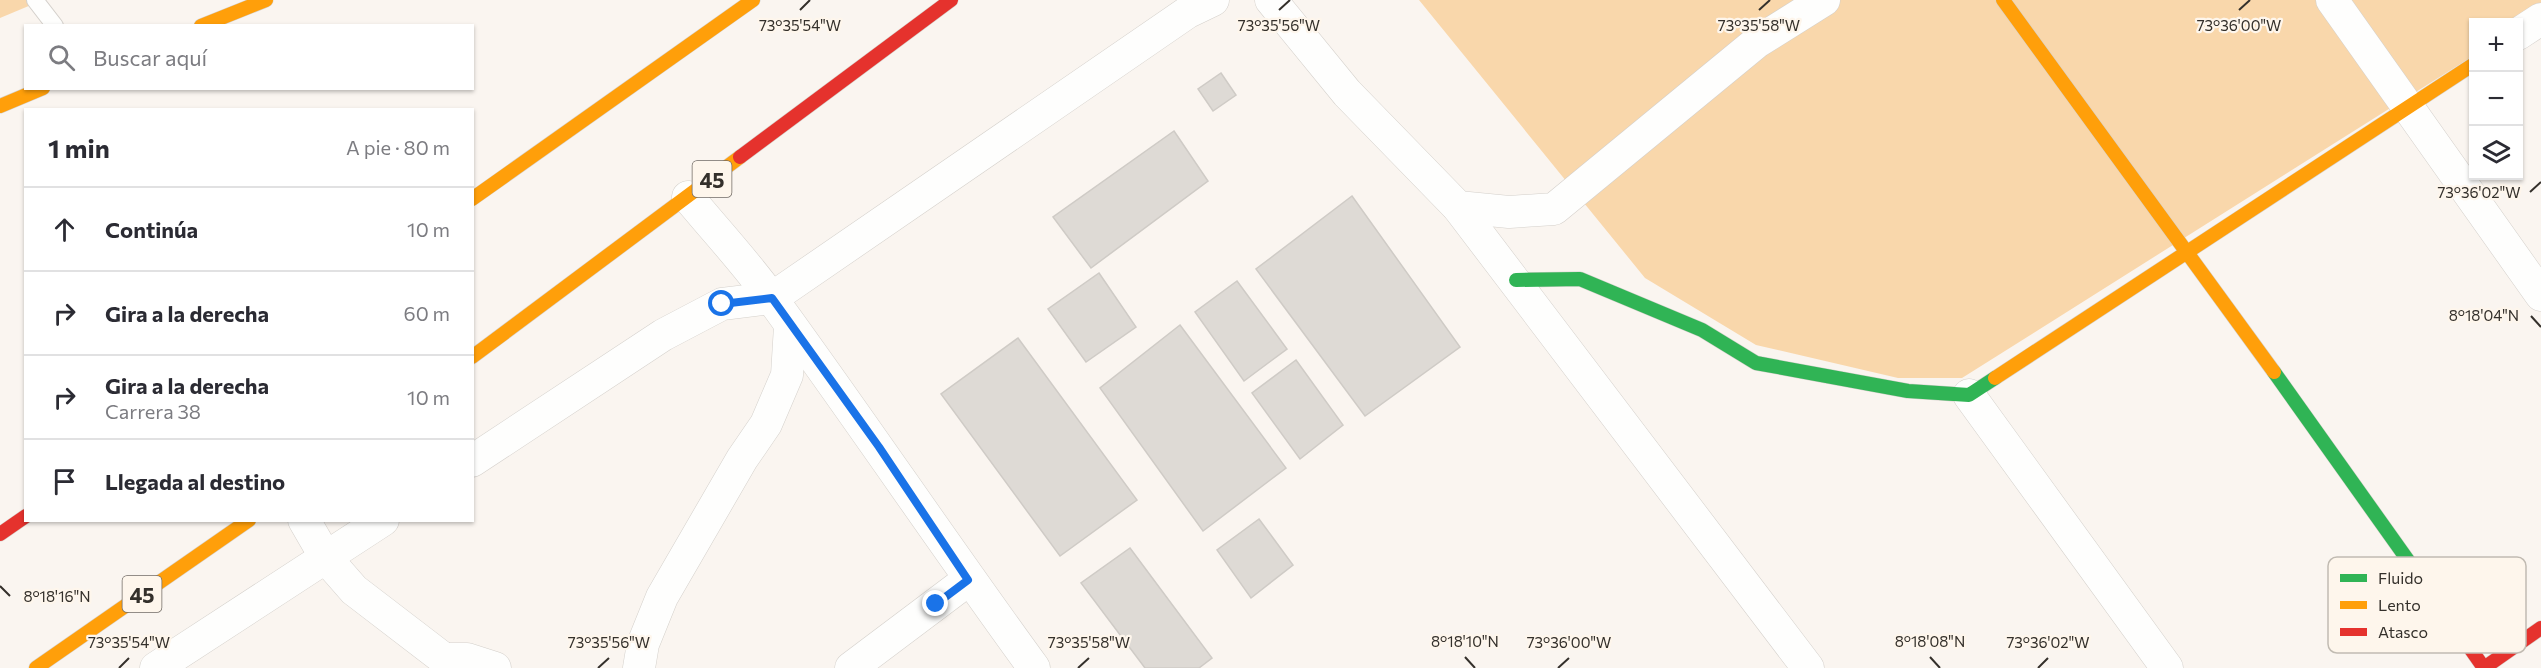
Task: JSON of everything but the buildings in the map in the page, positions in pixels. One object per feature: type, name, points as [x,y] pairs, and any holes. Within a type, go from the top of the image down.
[{"type":"main road","points":[[206,24],[266,0]]},
{"type":"main road","points":[[474,198],[753,0]]},
{"type":"main road","name":"45","points":[[474,356],[951,0]]},
{"type":"main road","points":[[2003,0],[2188,252],[2405,557]]},
{"type":"main road","points":[[1516,280],[1580,279],[1702,330],[1756,363],[1908,391],[1969,395],[2469,67]]},
{"type":"main road","points":[[0,106],[38,90]]},
{"type":"main road","points":[[0,534],[24,517]]},
{"type":"main road","name":"45","points":[[36,668],[246,522]]},
{"type":"main road","points":[[2526,639],[2541,628]]},
{"type":"main road","points":[[2473,653],[2484,668],[2505,653]]},
{"type":"street","points":[[474,460],[663,335],[722,304],[772,298],[1188,12],[1212,0]]},
{"type":"street","points":[[1270,0],[1347,93],[1458,207],[1516,280],[1808,668]]},
{"type":"street","points":[[1458,207],[1509,212],[1554,209],[1757,42],[1824,0]]},
{"type":"street","points":[[2332,0],[2541,295]]},
{"type":"street","points":[[2523,31],[2541,19]]},
{"type":"street","points":[[688,197],[772,298],[879,447],[968,580],[1034,668]]},
{"type":"street","points":[[639,668],[643,644],[662,597],[742,459],[766,424],[787,375],[790,326]]},
{"type":"street","points":[[1969,395],[2167,668]]},
{"type":"street","points":[[305,522],[326,558],[354,590],[448,663],[467,659],[495,668]]},
{"type":"street","points":[[156,668],[380,522]]},
{"type":"street","points":[[851,668],[968,580]]},
{"type":"lane","points":[[35,0],[53,24]]},
{"type":"shaded area","points":[[0,0],[43,0],[0,18]]},
{"type":"shaded area","points":[[1419,0],[2541,0],[2541,13],[2523,20],[2523,18],[2469,18],[2469,59],[1962,378],[1898,378],[1756,345],[1645,278]]},
{"type":"traffic: fast","points":[[1516,280],[1580,279],[1702,330],[1756,363],[1908,391],[1969,395],[1995,378]]},
{"type":"traffic: fast","points":[[2274,372],[2406,557]]},
{"type":"traffic: slow","points":[[206,24],[266,0]]},
{"type":"traffic: slow","points":[[474,198],[753,0]]},
{"type":"traffic: slow","points":[[2003,0],[2274,372]]},
{"type":"traffic: slow","points":[[1995,378],[2469,67]]},
{"type":"traffic: slow","points":[[0,106],[38,90]]},
{"type":"traffic: slow","points":[[474,356],[740,157]]},
{"type":"traffic: slow","points":[[36,668],[246,522]]},
{"type":"traffic: jam","points":[[740,157],[951,0]]},
{"type":"traffic: jam","points":[[0,534],[24,517]]},
{"type":"traffic: jam","points":[[2526,639],[2541,628]]},
{"type":"traffic: jam","points":[[2473,653],[2484,668],[2505,653]]},
{"type":"route","points":[[722,304],[772,298],[879,447],[968,580],[936,604]]}]
